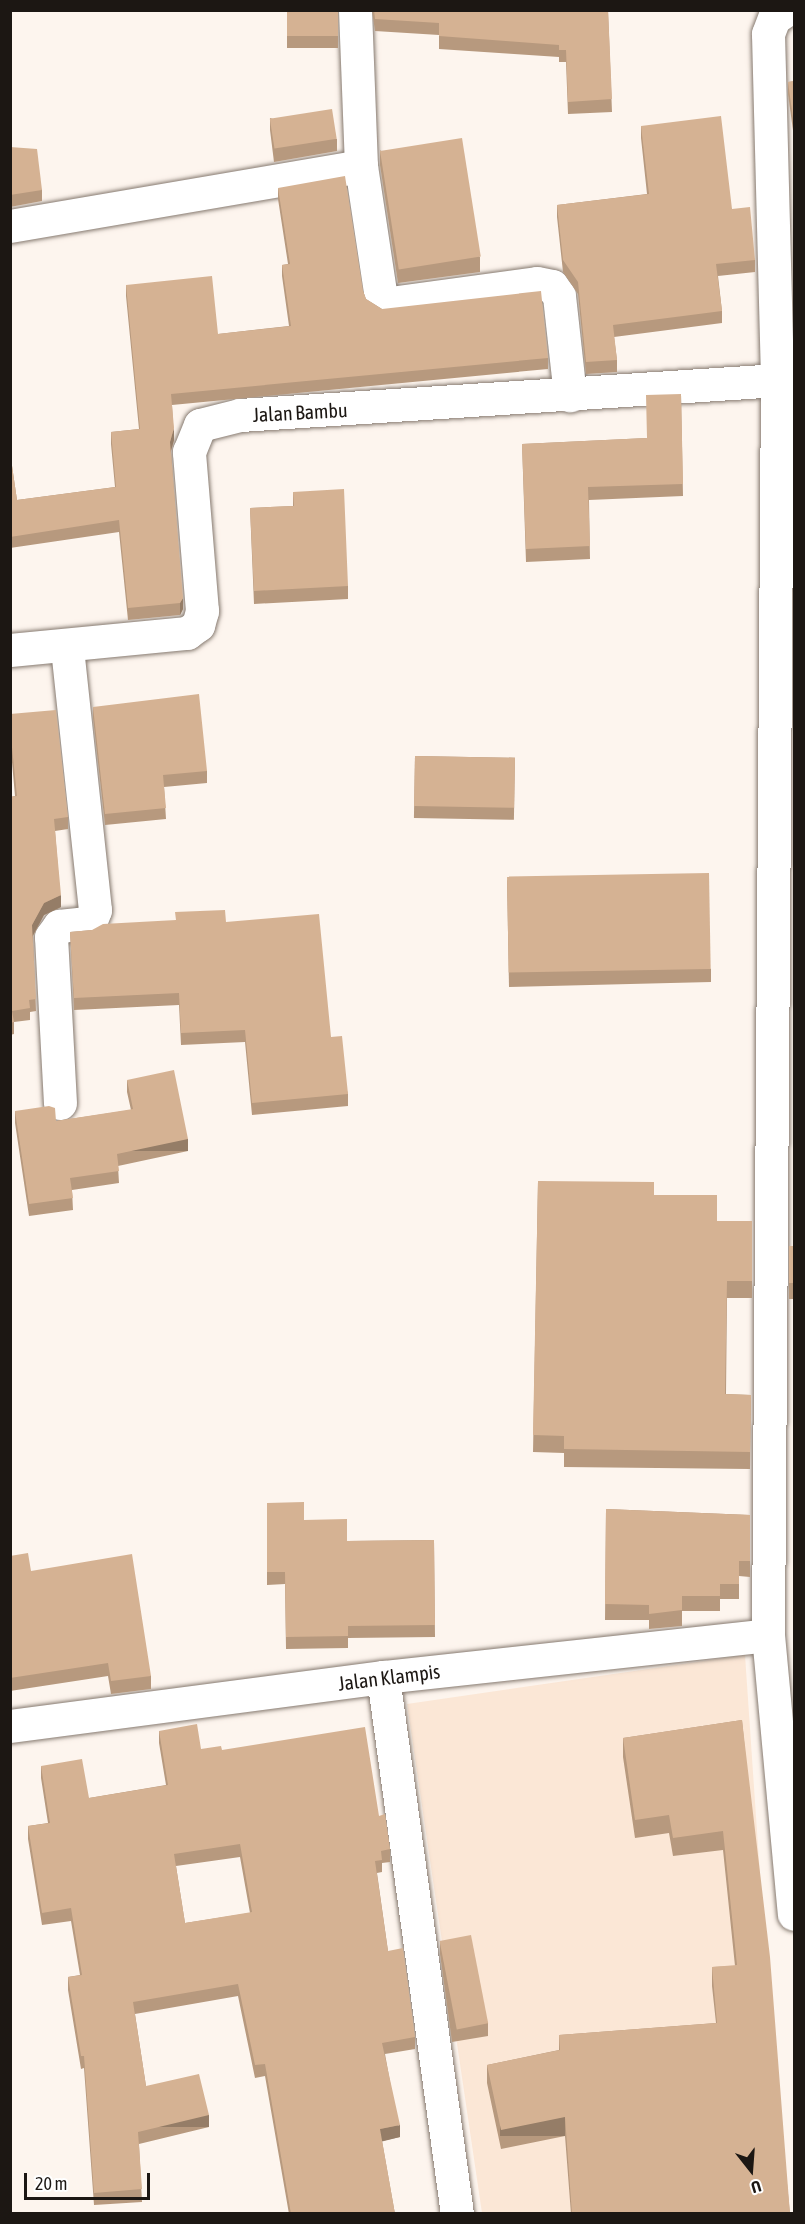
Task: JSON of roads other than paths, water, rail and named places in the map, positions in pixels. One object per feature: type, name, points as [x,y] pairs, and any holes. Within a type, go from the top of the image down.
[{"type":"street","points":[[355,10],[361,166],[381,299],[390,303],[537,283],[552,286],[559,296],[570,395]]},
{"type":"street","points":[[774,13],[768,34],[786,380],[777,1619],[795,1914]]},
{"type":"street","points":[[10,226],[361,166]]},
{"type":"street","name":"Jalan Bambu","points":[[10,650],[67,647],[187,633],[198,625],[202,611],[189,452],[201,425],[240,415],[786,380]]},
{"type":"street","points":[[60,1103],[51,937],[59,926],[90,923],[95,910],[67,647]]},
{"type":"street","name":"Jalan Klampis","points":[[10,1726],[383,1677],[777,1619]]},
{"type":"street","points":[[383,1677],[457,2214]]}]
